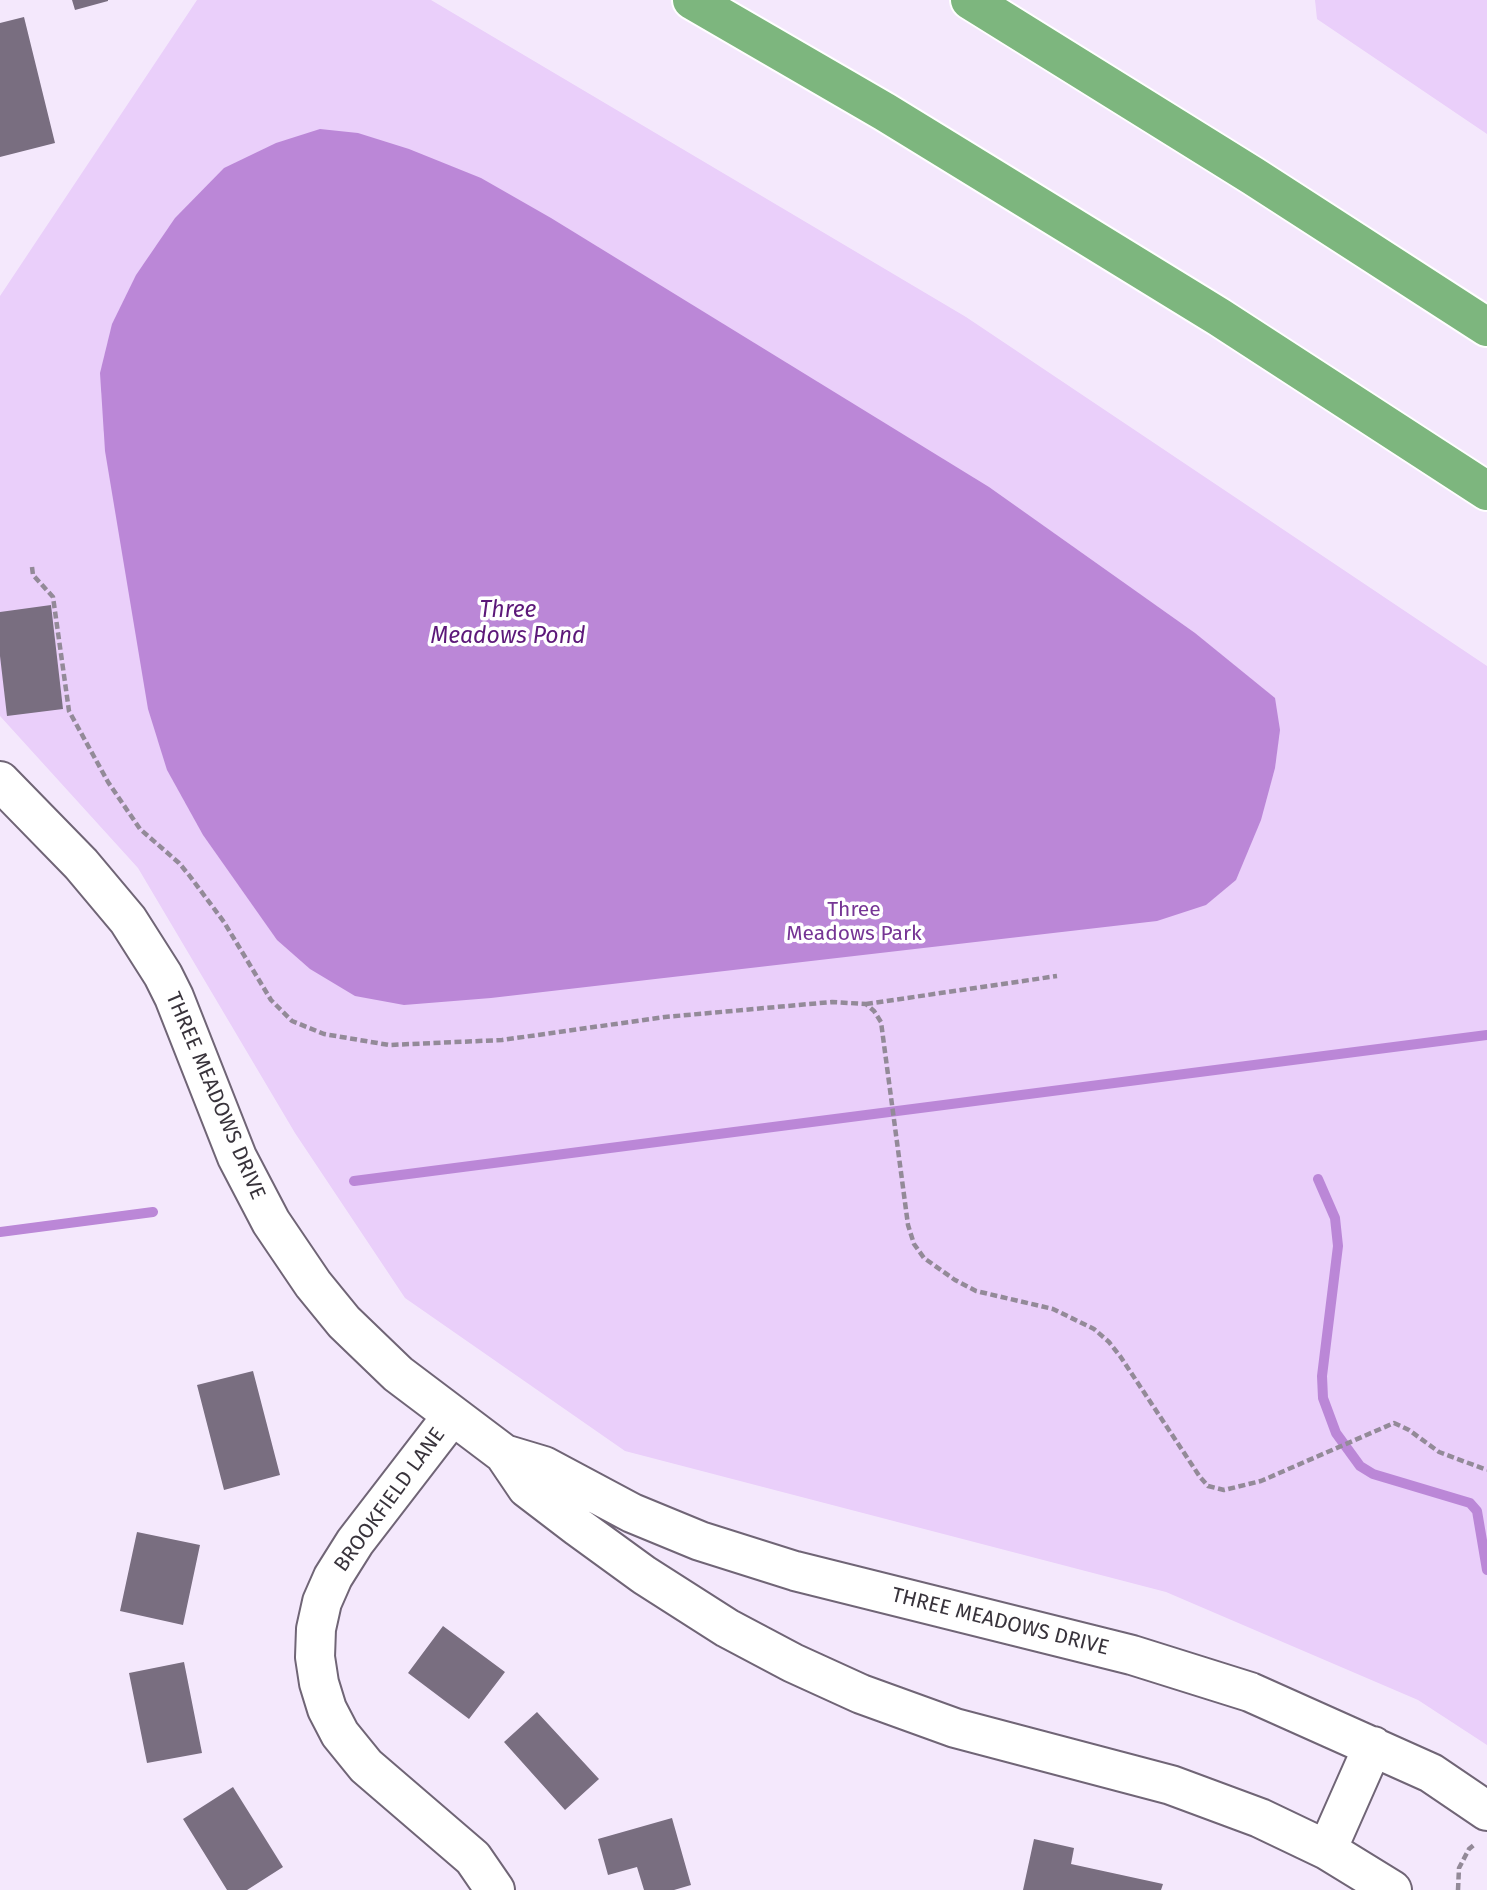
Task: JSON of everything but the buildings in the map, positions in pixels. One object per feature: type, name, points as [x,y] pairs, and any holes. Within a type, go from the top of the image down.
[{"type":"highway","points":[[692,0],[885,112],[1208,310],[1487,491]]},
{"type":"highway","points":[[970,0],[1253,176],[1487,327]]},
{"type":"street","name":"THREE MEADOWS DRIVE","points":[[0,780],[81,864],[128,920],[156,964],[174,997],[237,1157],[271,1222],[313,1284],[344,1322],[389,1365],[504,1454],[544,1466],[632,1513],[701,1541],[795,1571],[1158,1663],[1250,1692],[1431,1773],[1482,1827]]},
{"type":"street","name":"BROOKFIELD LANE","points":[[452,1416],[355,1542],[333,1577],[319,1616],[315,1657],[327,1709],[340,1734],[366,1766],[473,1858],[495,1890]]},
{"type":"street","name":"THREE MEADOWS DRIVE","points":[[504,1454],[527,1488],[644,1575],[717,1622],[793,1663],[861,1694],[955,1727],[1171,1785],[1260,1818],[1328,1850],[1392,1890]]},
{"type":"street","points":[[1328,1850],[1373,1746]]},
{"type":"path","points":[[32,567],[33,575],[53,597],[69,711],[108,782],[140,829],[179,863],[224,922],[271,1000],[292,1021],[324,1034],[389,1045],[502,1040],[665,1017],[832,1002],[866,1004],[1057,975]]},
{"type":"path","points":[[866,1004],[881,1022],[908,1226],[914,1244],[924,1258],[976,1291],[1053,1309],[1094,1329],[1121,1356],[1208,1486],[1224,1490],[1238,1489],[1261,1482],[1355,1438],[1394,1423],[1409,1430],[1439,1452],[1487,1470]]},
{"type":"path","points":[[1458,1890],[1459,1868],[1482,1827]]},
{"type":"green space","name":"Three Meadows Park","points":[[197,0],[431,0],[966,317],[1487,666],[1487,1745],[1418,1700],[1166,1592],[625,1451],[405,1298],[295,1133],[138,868],[0,716],[0,296]]},
{"type":"green space","points":[[1315,0],[1487,0],[1487,134],[1317,19]]},
{"type":"water","name":"Three Meadows Pond","points":[[320,129],[358,133],[409,149],[481,178],[551,218],[989,487],[1195,633],[1275,698],[1280,730],[1275,768],[1261,820],[1236,880],[1206,905],[1157,921],[491,998],[404,1005],[355,996],[310,969],[277,940],[203,835],[167,770],[148,709],[105,451],[100,373],[112,324],[136,275],[175,218],[224,168],[276,143]]},
{"type":"waterway","points":[[354,1181],[1487,1035]]},
{"type":"waterway","points":[[1318,1179],[1335,1218],[1338,1246],[1322,1376],[1323,1398],[1336,1433],[1360,1466],[1373,1474],[1470,1503],[1477,1511],[1487,1570]]},
{"type":"waterway","points":[[0,1232],[153,1212]]}]
